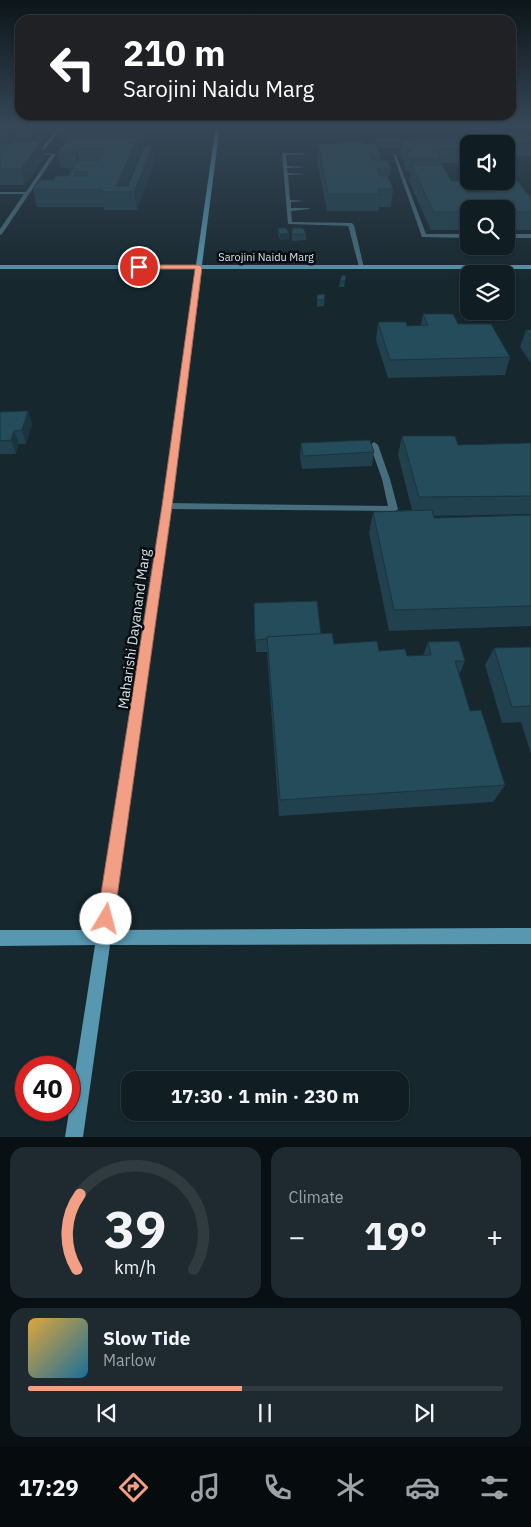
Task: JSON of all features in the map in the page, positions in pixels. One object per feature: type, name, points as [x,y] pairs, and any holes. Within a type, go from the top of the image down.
[{"type":"street","points":[[0,233],[37,178]]},
{"type":"street","name":"Maharishi Dayanand Marg","points":[[74,1137],[167,506],[211,178]]},
{"type":"street","points":[[286,178],[290,224],[352,225],[362,267]]},
{"type":"street","points":[[403,178],[424,236],[460,236]]},
{"type":"street","points":[[0,193],[26,193]]},
{"type":"street","points":[[288,201],[303,201]]},
{"type":"street","points":[[289,210],[308,209]]},
{"type":"street","points":[[515,236],[531,236]]},
{"type":"street","name":"Sarojini Naidu Marg","points":[[0,267],[531,267]]},
{"type":"street","points":[[167,506],[393,509],[386,479],[374,445]]},
{"type":"street","points":[[0,938],[531,936]]},
{"type":"building","points":[[54,178],[120,178],[116,186],[128,186],[131,178],[140,178],[134,192],[33,189],[40,180],[53,180]]},
{"type":"building","points":[[325,178],[389,178],[393,189],[378,189],[380,194],[328,194]]},
{"type":"building","points":[[418,178],[449,178],[451,181],[460,181],[460,190],[466,190],[467,192],[515,190],[515,178],[531,198],[531,212],[515,212],[515,200],[460,200],[460,212],[434,212]]},
{"type":"building","points":[[278,228],[286,228],[289,233],[280,234]]},
{"type":"building","points":[[292,228],[303,228],[306,234],[292,234]]},
{"type":"building","points":[[342,275],[346,276],[345,281],[340,281]]},
{"type":"building","points":[[325,294],[324,300],[317,300],[317,295]]},
{"type":"building","points":[[423,314],[453,314],[458,324],[491,324],[510,357],[390,360],[378,322],[406,322],[407,326],[428,325]]},
{"type":"building","points":[[526,330],[531,330],[531,337]]},
{"type":"building","points":[[28,411],[22,430],[14,431],[11,440],[0,441],[0,412]]},
{"type":"building","points":[[402,436],[455,436],[458,445],[531,443],[531,496],[419,497]]},
{"type":"building","points":[[370,440],[374,452],[303,456],[301,443]]},
{"type":"building","points":[[432,510],[434,518],[531,515],[531,606],[394,610],[373,512]]},
{"type":"building","points":[[317,601],[321,634],[267,637],[267,639],[255,640],[254,603]]},
{"type":"building","points":[[332,633],[334,644],[377,641],[379,651],[405,649],[407,656],[431,655],[428,642],[459,641],[465,661],[455,661],[470,711],[481,710],[505,785],[280,800],[267,637]]},
{"type":"building","points":[[531,647],[531,706],[512,707],[494,648]]},
{"type":"route","points":[[106,919],[167,506],[199,267],[139,267]]}]
